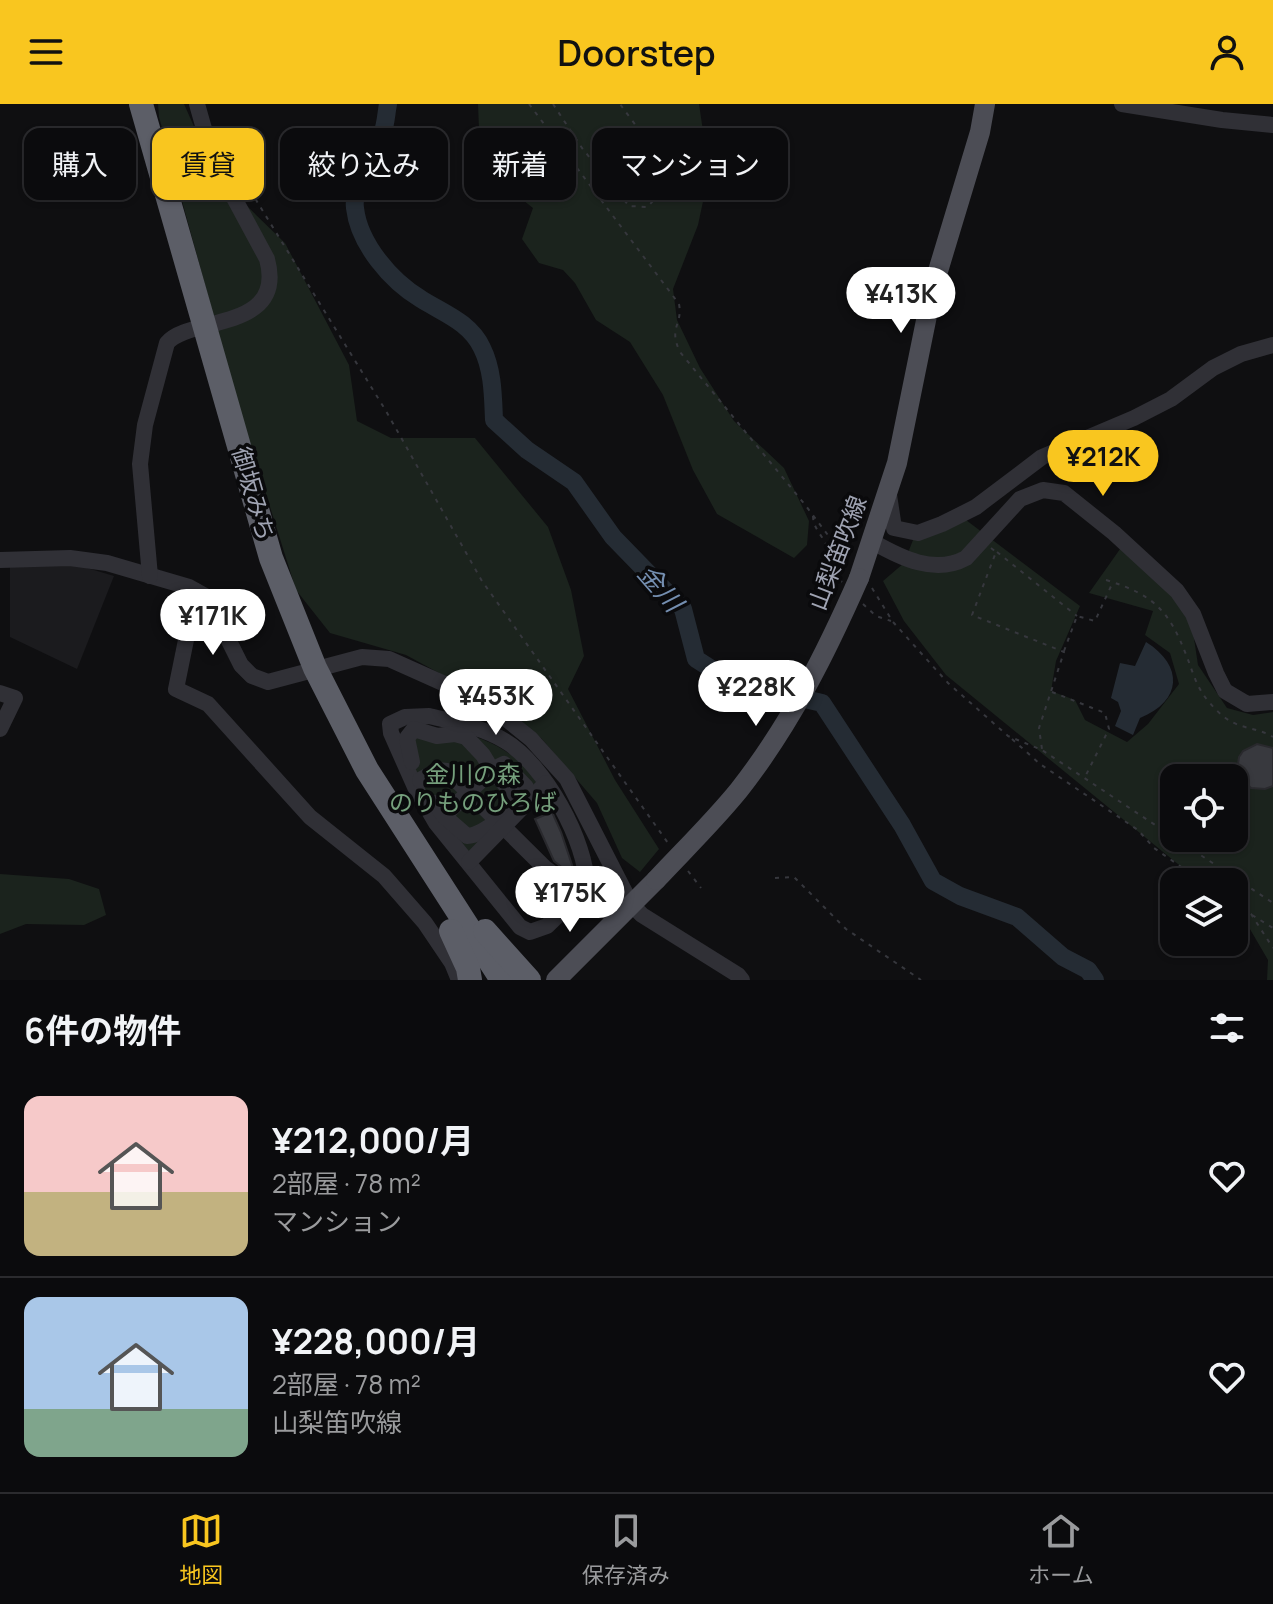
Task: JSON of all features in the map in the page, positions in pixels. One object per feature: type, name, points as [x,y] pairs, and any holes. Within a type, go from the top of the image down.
[{"type":"highway","name":"御坂みち","points":[[130,104],[199,330]]},
{"type":"highway","name":"御坂みち","points":[[141,104],[259,564],[372,808],[484,980]]},
{"type":"highway","name":"御坂みち","points":[[309,671],[401,826],[502,980]]},
{"type":"highway","points":[[401,826],[472,917],[529,980]]},
{"type":"highway","points":[[451,931],[468,968],[470,980]]},
{"type":"main road","name":"山梨笛吹線","points":[[556,980],[720,813],[766,752],[817,667],[859,578],[889,495],[932,291],[980,132],[985,104]]},
{"type":"street","points":[[150,576],[140,464],[145,425],[167,343],[174,335],[228,321],[261,301],[271,273],[267,259],[212,157],[197,104]]},
{"type":"street","points":[[1122,104],[1273,125]]},
{"type":"street","points":[[889,495],[894,528],[918,533],[976,507],[1042,457],[1171,399],[1213,368],[1241,354],[1273,345]]},
{"type":"street","points":[[873,542],[893,554],[917,562],[941,566],[957,563],[966,558],[1020,499],[1043,490],[1064,493],[1114,533],[1177,591],[1193,614],[1225,691],[1247,704],[1273,702]]},
{"type":"street","points":[[0,560],[70,558],[107,563],[196,591],[207,597],[236,657],[252,676],[268,682],[362,657],[389,659],[495,710],[531,739],[567,779],[624,911],[642,915],[742,980]]},
{"type":"street","points":[[196,591],[176,689],[208,704],[310,817],[384,876],[425,923],[452,963],[459,980]]},
{"type":"street","points":[[0,693],[15,698],[0,729]]},
{"type":"street","points":[[429,716],[468,725],[506,741],[524,757],[561,805],[587,871],[587,887],[547,926],[530,932],[520,927],[469,862],[436,823],[415,787],[390,724],[405,717],[429,716]]},
{"type":"street","points":[[414,729],[437,736],[455,734],[466,737],[483,755],[512,792],[513,799],[497,819],[479,834],[467,836],[444,816],[420,780],[406,746],[409,733],[414,729]]},
{"type":"street","points":[[444,816],[492,770],[504,764],[526,787]]},
{"type":"street","points":[[420,780],[443,769],[545,868],[580,894]]},
{"type":"street","points":[[469,862],[546,783]]},
{"type":"path","points":[[529,104],[679,304],[674,332],[680,352],[806,506],[859,578],[872,587],[893,622],[948,683],[1040,764],[1138,830],[1154,848],[1183,868]]},
{"type":"path","points":[[553,104],[582,148],[629,206],[647,207],[655,200],[663,181],[655,158],[620,104]]},
{"type":"path","points":[[256,200],[386,411],[482,581],[668,842]]},
{"type":"path","points":[[980,541],[1077,616],[1095,621],[1112,583]]},
{"type":"path","points":[[996,552],[972,615],[1064,652]]},
{"type":"path","points":[[1106,580],[1135,590],[1160,606],[1173,624],[1204,695],[1218,711],[1230,721],[1273,737]]},
{"type":"path","points":[[1042,750],[1039,728],[1077,616]]},
{"type":"path","points":[[1051,691],[1105,713],[1109,729],[1084,779]]},
{"type":"path","points":[[1008,736],[1042,750],[1273,903]]},
{"type":"path","points":[[684,865],[701,888]]},
{"type":"path","points":[[775,878],[794,877],[846,929],[921,980]]},
{"type":"path","points":[[1248,912],[1273,928]]},
{"type":"path","points":[[1251,914],[1272,947]]},
{"type":"path","points":[[1272,937],[1272,947]]},
{"type":"shaded area","points":[[77,565],[114,576],[77,669],[10,637],[10,567]]},
{"type":"shaded area","points":[[1146,642],[1167,662],[1173,683],[1164,702],[1140,718],[1133,735],[1115,726],[1121,711],[1118,702],[1111,698],[1120,663],[1135,666]]},
{"type":"green space","points":[[158,104],[184,104],[195,128],[162,128]]},
{"type":"green space","points":[[478,104],[699,104],[703,128],[592,128],[592,200],[703,200],[698,225],[673,289],[677,320],[700,368],[734,421],[784,468],[809,521],[807,545],[794,558],[717,514],[693,470],[663,395],[630,342],[596,320],[575,283],[563,270],[539,263],[522,239],[533,208],[523,200],[576,200],[576,128],[479,128]]},
{"type":"green space","points":[[182,200],[241,200],[285,243],[349,365],[357,421],[391,438],[475,438],[548,527],[571,590],[584,656],[568,689],[615,780],[659,849],[640,872],[622,858],[597,803],[541,738],[496,704],[406,655],[330,633],[296,590],[236,398]]},
{"type":"green space","points":[[966,520],[1080,606],[1056,661],[1051,691],[1075,700],[1085,720],[1127,742],[1148,724],[1179,684],[1170,653],[1145,635],[1153,611],[1089,593],[1125,542],[1179,604],[1192,625],[1198,665],[1227,708],[1253,715],[1273,712],[1273,980],[1267,980],[1268,960],[1248,926],[1248,868],[1183,868],[1163,852],[1248,852],[1248,764],[1160,764],[1160,849],[946,675],[904,621],[883,581],[904,563],[913,540]]},
{"type":"green space","name":"金川の森 のりものひろば","points":[[448,731],[498,746],[539,779],[472,854],[464,850],[396,745],[404,740]]},
{"type":"green space","points":[[0,874],[69,879],[99,889],[106,915],[84,925],[26,924],[0,934]]},
{"type":"building","points":[[1257,744],[1273,748],[1273,786],[1265,789],[1248,785],[1248,764],[1238,764],[1243,751]]},
{"type":"building","points":[[552,812],[573,868],[564,869],[554,861],[535,819]]},
{"type":"waterway","name":"金川","points":[[388,104],[383,131],[357,190],[355,208],[358,222],[370,248],[388,272],[421,299],[463,325],[477,339],[486,356],[490,374],[494,420],[527,450],[574,482],[613,537],[683,609],[696,659],[732,682],[822,703],[902,825],[933,881],[960,896],[1017,917],[1063,957],[1088,970],[1095,980]]}]
